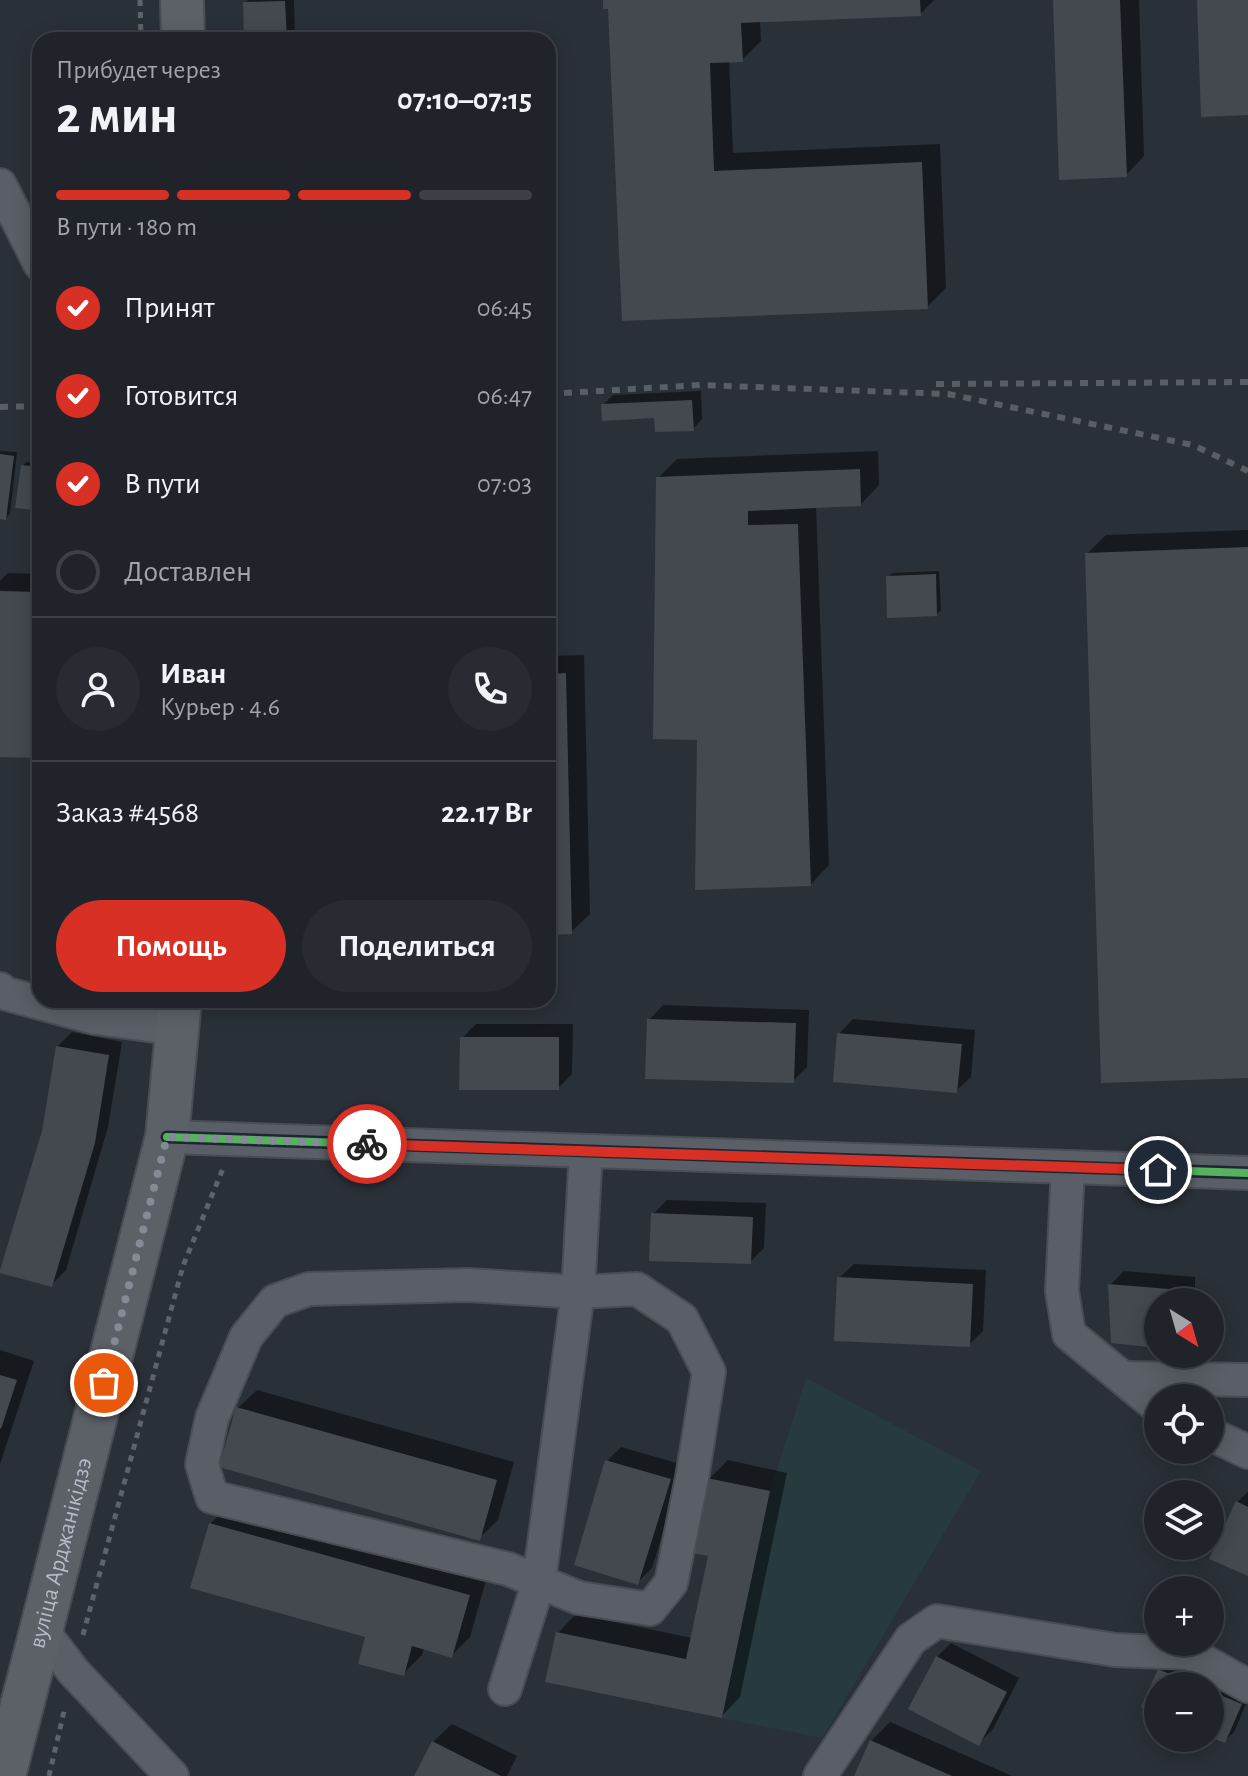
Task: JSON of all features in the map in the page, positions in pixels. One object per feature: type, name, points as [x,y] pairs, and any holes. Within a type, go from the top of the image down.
[{"type":"main road","points":[[182,0],[183,32]]},
{"type":"main road","name":"вуліца Арджанікідзэ","points":[[4,1776],[167,1137],[178,1015]]},
{"type":"street","points":[[0,185],[32,248]]},
{"type":"street","points":[[1,997],[32,1004]]},
{"type":"street","points":[[51,1008],[96,1018],[178,1015]]},
{"type":"street","points":[[167,1137],[1248,1173]]},
{"type":"street","points":[[505,1689],[539,1581],[578,1292],[586,1151]]},
{"type":"street","points":[[1068,1167],[1062,1291],[1069,1334],[1144,1395]]},
{"type":"street","points":[[469,1285],[578,1292],[637,1289],[682,1319],[709,1372],[671,1583],[650,1609],[579,1598],[508,1569],[212,1497],[202,1464],[212,1418],[246,1337],[275,1301],[309,1289],[469,1285]]},
{"type":"street","points":[[1123,1378],[1248,1380]]},
{"type":"street","points":[[1224,1441],[1248,1452]]},
{"type":"street","points":[[820,1776],[911,1639],[937,1621],[1115,1650],[1189,1653],[1248,1686]]},
{"type":"street","points":[[41,1629],[73,1671],[172,1776]]},
{"type":"path","points":[[140,0],[141,32]]},
{"type":"path","points":[[49,1776],[73,1671],[183,1266],[235,1139]]},
{"type":"green space","points":[[806,1378],[981,1471],[822,1738],[722,1718],[770,1491]]},
{"type":"building","points":[[603,0],[920,0],[921,16],[741,23],[743,62],[710,63],[714,171],[922,162],[928,309],[622,321],[608,9],[603,9]]},
{"type":"building","points":[[1053,0],[1120,0],[1127,177],[1059,180]]},
{"type":"building","points":[[1197,0],[1248,0],[1248,115],[1201,117]]},
{"type":"building","points":[[285,1],[287,32],[244,32],[243,2]]},
{"type":"building","points":[[692,400],[694,431],[655,432],[654,418],[602,421],[601,404]]},
{"type":"building","points":[[0,454],[14,456],[6,520],[0,519]]},
{"type":"building","points":[[21,465],[32,466],[32,510],[15,508]]},
{"type":"building","points":[[860,469],[861,506],[748,511],[748,525],[798,524],[811,886],[695,890],[697,740],[653,739],[656,477]]},
{"type":"building","points":[[1248,547],[1248,1078],[1101,1083],[1085,553]]},
{"type":"building","points":[[936,574],[937,616],[887,618],[886,576]]},
{"type":"building","points":[[0,591],[32,592],[32,758],[0,757]]},
{"type":"building","points":[[566,673],[572,934],[556,935],[556,674]]},
{"type":"building","points":[[647,1019],[796,1023],[794,1083],[645,1079]]},
{"type":"building","points":[[837,1033],[962,1044],[957,1093],[833,1082]]},
{"type":"building","points":[[460,1037],[559,1037],[559,1090],[459,1090]]},
{"type":"building","points":[[56,1046],[109,1055],[95,1143],[52,1287],[0,1273],[0,1270],[42,1131]]},
{"type":"building","points":[[651,1213],[753,1217],[751,1264],[649,1261]]},
{"type":"building","points":[[837,1277],[973,1284],[970,1347],[834,1341]]},
{"type":"building","points":[[1108,1284],[1157,1288],[1144,1288],[1144,1347],[1111,1343]]},
{"type":"building","points":[[0,1375],[17,1380],[1,1429],[0,1428]]},
{"type":"building","points":[[236,1407],[497,1480],[480,1541],[219,1467]]},
{"type":"building","points":[[605,1460],[671,1479],[638,1585],[574,1565]]},
{"type":"building","points":[[707,1478],[770,1491],[722,1718],[545,1682],[556,1632],[686,1659],[708,1556],[692,1553]]},
{"type":"building","points":[[1236,1501],[1248,1507],[1248,1576],[1211,1560],[1224,1560],[1224,1527]]},
{"type":"building","points":[[209,1523],[470,1595],[452,1658],[412,1646],[404,1676],[358,1664],[365,1637],[190,1588]]},
{"type":"building","points":[[936,1656],[1007,1692],[979,1746],[908,1709]]},
{"type":"building","points":[[1224,1697],[1242,1704],[1224,1743]]},
{"type":"building","points":[[870,1740],[952,1776],[854,1776]]},
{"type":"building","points":[[432,1741],[501,1776],[414,1776]]},
{"type":"railway","points":[[936,384],[1248,382]]},
{"type":"railway","points":[[556,394],[700,385],[948,394],[1193,445],[1248,471]]},
{"type":"railway","points":[[0,407],[32,406]]},
{"type":"cycle path","points":[[167,1137],[1248,1173]]},
{"type":"way so far","points":[[104,1383],[167,1137],[367,1144]]},
{"type":"route","points":[[367,1144],[1158,1170]]}]
